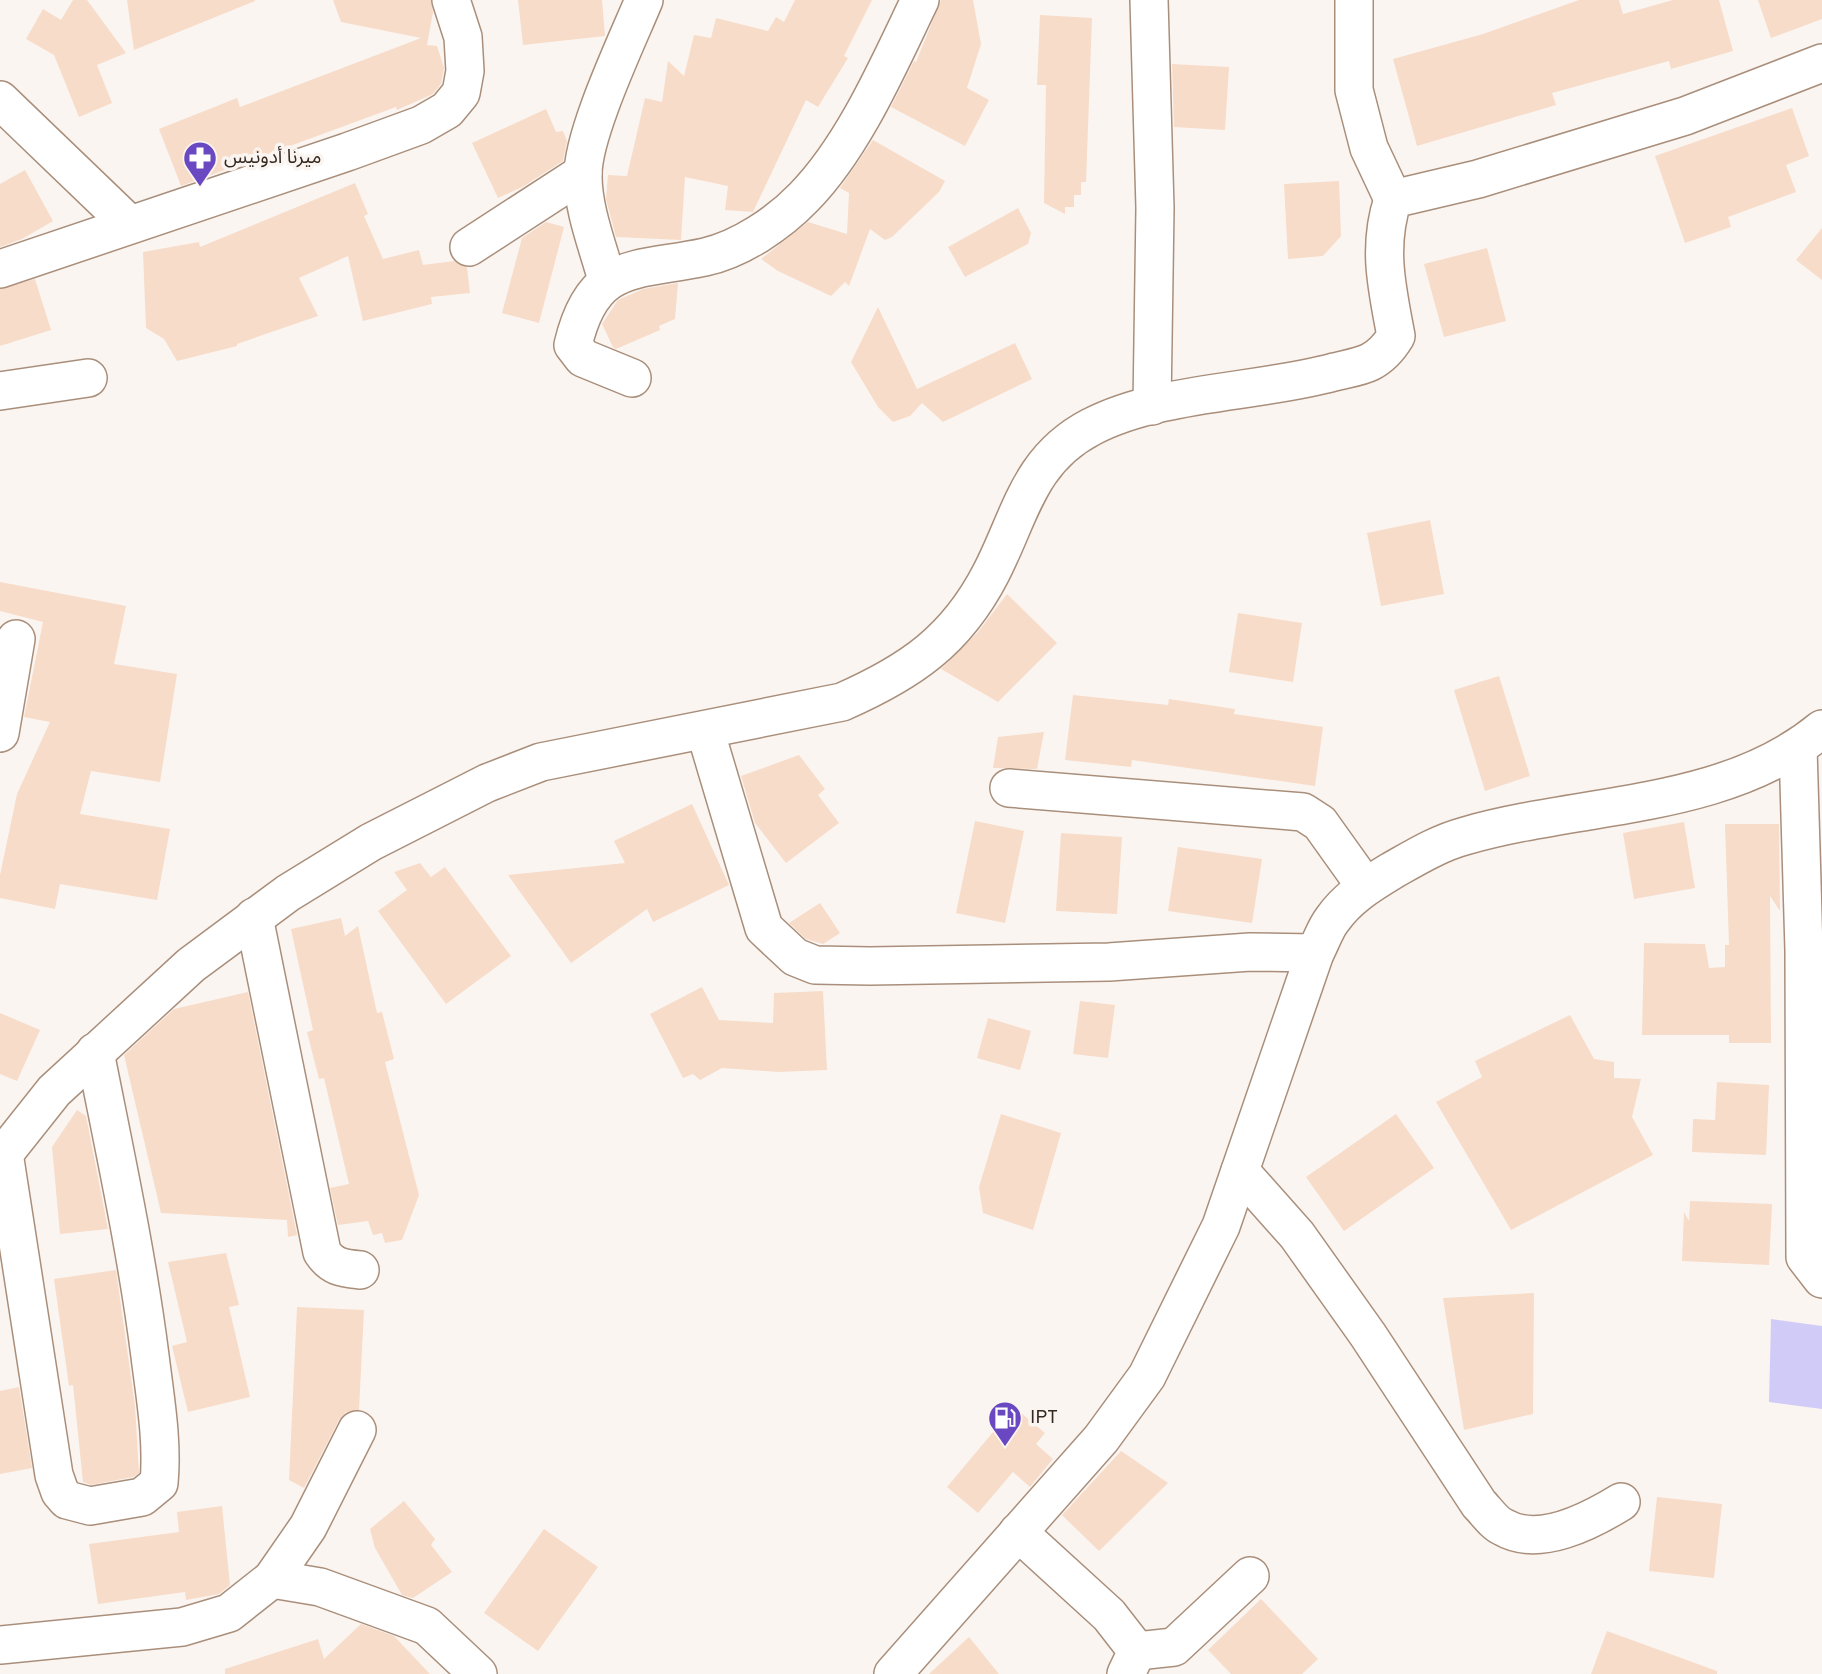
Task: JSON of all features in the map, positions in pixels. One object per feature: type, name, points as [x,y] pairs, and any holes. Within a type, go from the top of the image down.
[{"type":"street","points":[[0,269],[347,152],[421,125],[447,110],[461,93],[465,71],[463,37],[451,0]]},
{"type":"street","points":[[607,280],[583,173],[590,139],[644,0]]},
{"type":"street","points":[[632,378],[583,358],[573,345],[597,289],[607,280],[625,271],[706,257],[733,247],[761,232],[804,198],[847,139],[891,61],[920,0]]},
{"type":"street","points":[[1149,0],[1155,208],[1152,406]]},
{"type":"street","points":[[95,1052],[142,1289],[161,1462],[159,1483],[142,1497],[90,1506],[77,1504],[60,1492],[54,1475],[2,1156],[16,1116],[95,1052],[191,965],[254,917],[371,842],[487,783],[541,762],[596,749],[842,702],[881,685],[924,659],[955,627],[975,600],[991,573],[1030,484],[1049,459],[1091,427],[1152,406],[1316,377],[1370,362],[1383,353],[1396,336],[1383,267],[1384,232],[1393,200],[1369,148],[1354,90],[1354,0]]},
{"type":"street","points":[[1393,200],[1478,179],[1673,120],[1822,63]]},
{"type":"street","points":[[0,100],[129,224]]},
{"type":"street","points":[[469,247],[583,173]]},
{"type":"street","points":[[0,391],[88,378]]},
{"type":"street","points":[[0,733],[16,639]]},
{"type":"street","points":[[705,730],[764,928],[794,957],[815,965],[1109,962],[1250,952],[1315,953]]},
{"type":"street","points":[[893,1674],[1101,1439],[1147,1376],[1221,1226],[1315,953],[1331,921],[1365,886],[1424,852],[1462,836],[1635,803],[1727,779],[1810,738],[1813,1021],[1805,1257],[1822,1279]]},
{"type":"street","points":[[1009,788],[1303,812],[1320,823],[1365,886]]},
{"type":"street","points":[[254,917],[322,1252],[328,1261],[341,1268],[360,1269]]},
{"type":"street","points":[[1240,1171],[1297,1235],[1368,1335],[1479,1504],[1502,1527],[1529,1536],[1595,1518],[1621,1502]]},
{"type":"street","points":[[0,1645],[182,1628],[229,1613],[272,1579],[308,1527],[357,1430]]},
{"type":"street","points":[[1018,1532],[1109,1615],[1131,1662],[1174,1647],[1250,1576]]},
{"type":"street","points":[[272,1579],[320,1587],[427,1626],[478,1674]]},
{"type":"shaded area","points":[[1771,1319],[1822,1326],[1822,1409],[1769,1402]]},
{"type":"building","points":[[73,0],[87,0],[126,53],[97,65],[112,103],[79,117],[54,55],[26,39],[43,9],[61,20]]},
{"type":"building","points":[[127,0],[255,0],[255,1],[134,50]]},
{"type":"building","points":[[333,0],[431,0],[433,12],[427,45],[437,46],[444,68],[441,84],[433,94],[397,110],[396,107],[181,186],[159,129],[237,98],[240,107],[421,38],[341,22]]},
{"type":"building","points":[[518,0],[602,0],[605,36],[523,45]]},
{"type":"building","points":[[795,0],[872,0],[844,56],[848,58],[818,107],[806,100],[753,212],[725,210],[728,186],[685,177],[681,240],[616,237],[606,199],[608,175],[627,176],[645,98],[662,102],[668,61],[684,76],[694,35],[711,38],[716,18],[768,31],[776,17],[784,22]]},
{"type":"building","points":[[941,0],[973,0],[981,44],[967,88],[989,100],[965,146],[891,107],[914,61],[916,62]]},
{"type":"building","points":[[1579,0],[1619,0],[1623,14],[1673,0],[1719,0],[1733,51],[1671,69],[1669,61],[1552,93],[1556,105],[1417,146],[1393,59],[1483,34]]},
{"type":"building","points":[[1758,0],[1822,0],[1822,19],[1771,38]]},
{"type":"building","points":[[1040,15],[1092,18],[1086,182],[1081,182],[1081,195],[1074,195],[1074,207],[1065,207],[1065,214],[1044,203],[1046,85],[1037,85]]},
{"type":"building","points":[[1172,64],[1229,67],[1225,130],[1174,127]]},
{"type":"building","points":[[1792,108],[1809,156],[1786,165],[1796,192],[1728,217],[1731,227],[1685,243],[1655,156]]},
{"type":"building","points":[[546,109],[556,132],[563,131],[567,141],[563,161],[524,186],[498,198],[472,143]]},
{"type":"building","points":[[873,140],[945,181],[939,192],[892,237],[885,240],[870,229],[849,286],[845,282],[831,296],[778,271],[761,259],[808,222],[847,234],[849,193],[840,188]]},
{"type":"building","points":[[25,170],[53,221],[22,239],[0,247],[0,184]]},
{"type":"building","points":[[1339,181],[1341,236],[1323,256],[1288,259],[1284,184]]},
{"type":"building","points":[[355,183],[368,214],[364,216],[383,259],[419,250],[423,265],[454,261],[467,267],[470,293],[431,297],[432,304],[363,321],[348,256],[299,278],[318,316],[237,346],[177,361],[164,339],[146,328],[143,252],[199,242],[200,247]]},
{"type":"building","points":[[1018,208],[1031,233],[1028,244],[965,277],[948,247]]},
{"type":"building","points":[[546,222],[564,227],[539,323],[502,313],[522,238]]},
{"type":"building","points":[[1822,228],[1822,280],[1796,260]]},
{"type":"building","points":[[1487,248],[1506,321],[1444,337],[1424,264]]},
{"type":"building","points":[[35,279],[51,330],[0,346],[0,289]]},
{"type":"building","points":[[678,283],[675,319],[659,326],[660,330],[616,349],[613,347],[602,324],[618,300],[643,289]]},
{"type":"building","points":[[878,307],[917,389],[1015,343],[1032,379],[943,422],[922,403],[910,416],[893,422],[878,407],[851,362]]},
{"type":"building","points":[[1430,520],[1444,594],[1381,606],[1367,533]]},
{"type":"building","points":[[0,582],[126,606],[114,664],[177,674],[160,782],[91,771],[80,814],[170,829],[157,900],[60,884],[55,909],[0,898],[0,875],[17,794],[50,722],[24,717],[43,622],[0,611]]},
{"type":"building","points":[[1007,594],[1057,643],[998,702],[941,669],[978,632]]},
{"type":"building","points":[[1238,613],[1302,623],[1293,682],[1229,672]]},
{"type":"building","points":[[1499,676],[1530,776],[1485,791],[1454,690]]},
{"type":"building","points":[[1073,695],[1168,705],[1169,699],[1235,709],[1234,714],[1323,727],[1315,786],[1132,760],[1131,767],[1065,760]]},
{"type":"building","points":[[1044,732],[1037,769],[993,768],[998,737]]},
{"type":"building","points":[[799,755],[825,789],[818,795],[839,823],[786,863],[755,823],[741,776]]},
{"type":"building","points":[[692,804],[729,885],[653,922],[647,909],[571,963],[508,875],[625,863],[614,841]]},
{"type":"building","points":[[975,821],[1024,831],[1005,923],[956,913]]},
{"type":"building","points":[[1684,822],[1695,888],[1634,899],[1623,833]]},
{"type":"building","points":[[1725,824],[1779,824],[1780,911],[1770,896],[1771,1043],[1729,1043],[1729,1035],[1642,1035],[1644,943],[1705,944],[1709,968],[1725,967],[1725,945],[1729,945]]},
{"type":"building","points":[[1061,833],[1122,837],[1117,914],[1056,911]]},
{"type":"building","points":[[1178,847],[1262,859],[1252,923],[1168,911]]},
{"type":"building","points":[[420,863],[431,877],[445,867],[511,956],[446,1004],[378,911],[407,890],[394,872]]},
{"type":"building","points":[[820,903],[840,933],[823,944],[806,939],[789,923]]},
{"type":"building","points":[[341,918],[345,936],[358,926],[377,1013],[382,1012],[394,1059],[385,1062],[419,1195],[402,1240],[385,1243],[382,1233],[373,1235],[368,1221],[338,1225],[330,1188],[349,1184],[324,1078],[319,1079],[307,1032],[313,1030],[291,929]]},
{"type":"building","points":[[702,987],[719,1020],[773,1023],[774,993],[823,991],[827,1070],[778,1072],[722,1068],[700,1080],[693,1074],[683,1078],[650,1014]]},
{"type":"building","points":[[248,992],[297,1235],[288,1237],[287,1220],[161,1213],[124,1055],[174,1009]]},
{"type":"building","points":[[1080,1001],[1115,1005],[1108,1058],[1073,1054]]},
{"type":"building","points":[[0,1013],[40,1030],[17,1081],[0,1074]]},
{"type":"building","points":[[1570,1015],[1594,1059],[1614,1062],[1614,1078],[1641,1079],[1632,1117],[1653,1155],[1511,1230],[1436,1102],[1482,1077],[1475,1061]]},
{"type":"building","points":[[988,1018],[1031,1031],[1020,1070],[977,1058]]},
{"type":"building","points":[[1717,1082],[1769,1085],[1766,1155],[1692,1152],[1693,1119],[1715,1120]]},
{"type":"building","points":[[77,1110],[86,1116],[108,1229],[60,1234],[52,1147]]},
{"type":"building","points":[[1001,1114],[1061,1133],[1033,1230],[983,1213],[979,1187]]},
{"type":"building","points":[[1396,1114],[1434,1168],[1344,1231],[1306,1177]]},
{"type":"building","points":[[1690,1201],[1772,1204],[1769,1265],[1682,1261],[1684,1212],[1689,1221]]},
{"type":"building","points":[[226,1253],[239,1305],[229,1307],[250,1397],[188,1412],[172,1346],[187,1342],[168,1262]]},
{"type":"building","points":[[116,1270],[135,1406],[139,1473],[133,1477],[91,1485],[83,1482],[73,1385],[69,1386],[54,1279]]},
{"type":"building","points":[[1534,1293],[1533,1414],[1464,1430],[1443,1298]]},
{"type":"building","points":[[297,1307],[364,1310],[359,1410],[346,1412],[339,1420],[304,1488],[289,1480]]},
{"type":"building","points":[[19,1387],[32,1468],[0,1474],[0,1391]]},
{"type":"building","points":[[1014,1407],[1045,1433],[1036,1444],[1053,1459],[1030,1487],[1013,1472],[978,1513],[947,1487]]},
{"type":"building","points":[[1121,1451],[1168,1483],[1099,1551],[1062,1515]]},
{"type":"building","points":[[1657,1497],[1722,1504],[1714,1578],[1649,1571]]},
{"type":"building","points":[[404,1501],[435,1539],[431,1545],[452,1572],[413,1598],[402,1595],[375,1548],[370,1529]]},
{"type":"building","points":[[222,1506],[230,1585],[219,1594],[186,1600],[185,1592],[98,1604],[89,1544],[179,1532],[177,1512]]},
{"type":"building","points":[[544,1529],[598,1567],[538,1651],[484,1613]]},
{"type":"building","points":[[1261,1599],[1318,1659],[1302,1674],[1231,1674],[1208,1650]]},
{"type":"building","points":[[361,1624],[394,1636],[430,1674],[225,1674],[225,1669],[318,1639],[324,1659]]},
{"type":"building","points":[[1607,1631],[1717,1671],[1717,1674],[1591,1674]]},
{"type":"building","points":[[969,1637],[999,1674],[929,1674]]},
{"type":"place","name":"ميرنا أدونيس","points":[[200,188]]},
{"type":"place","name":"IPT","points":[[1005,1448]]}]
